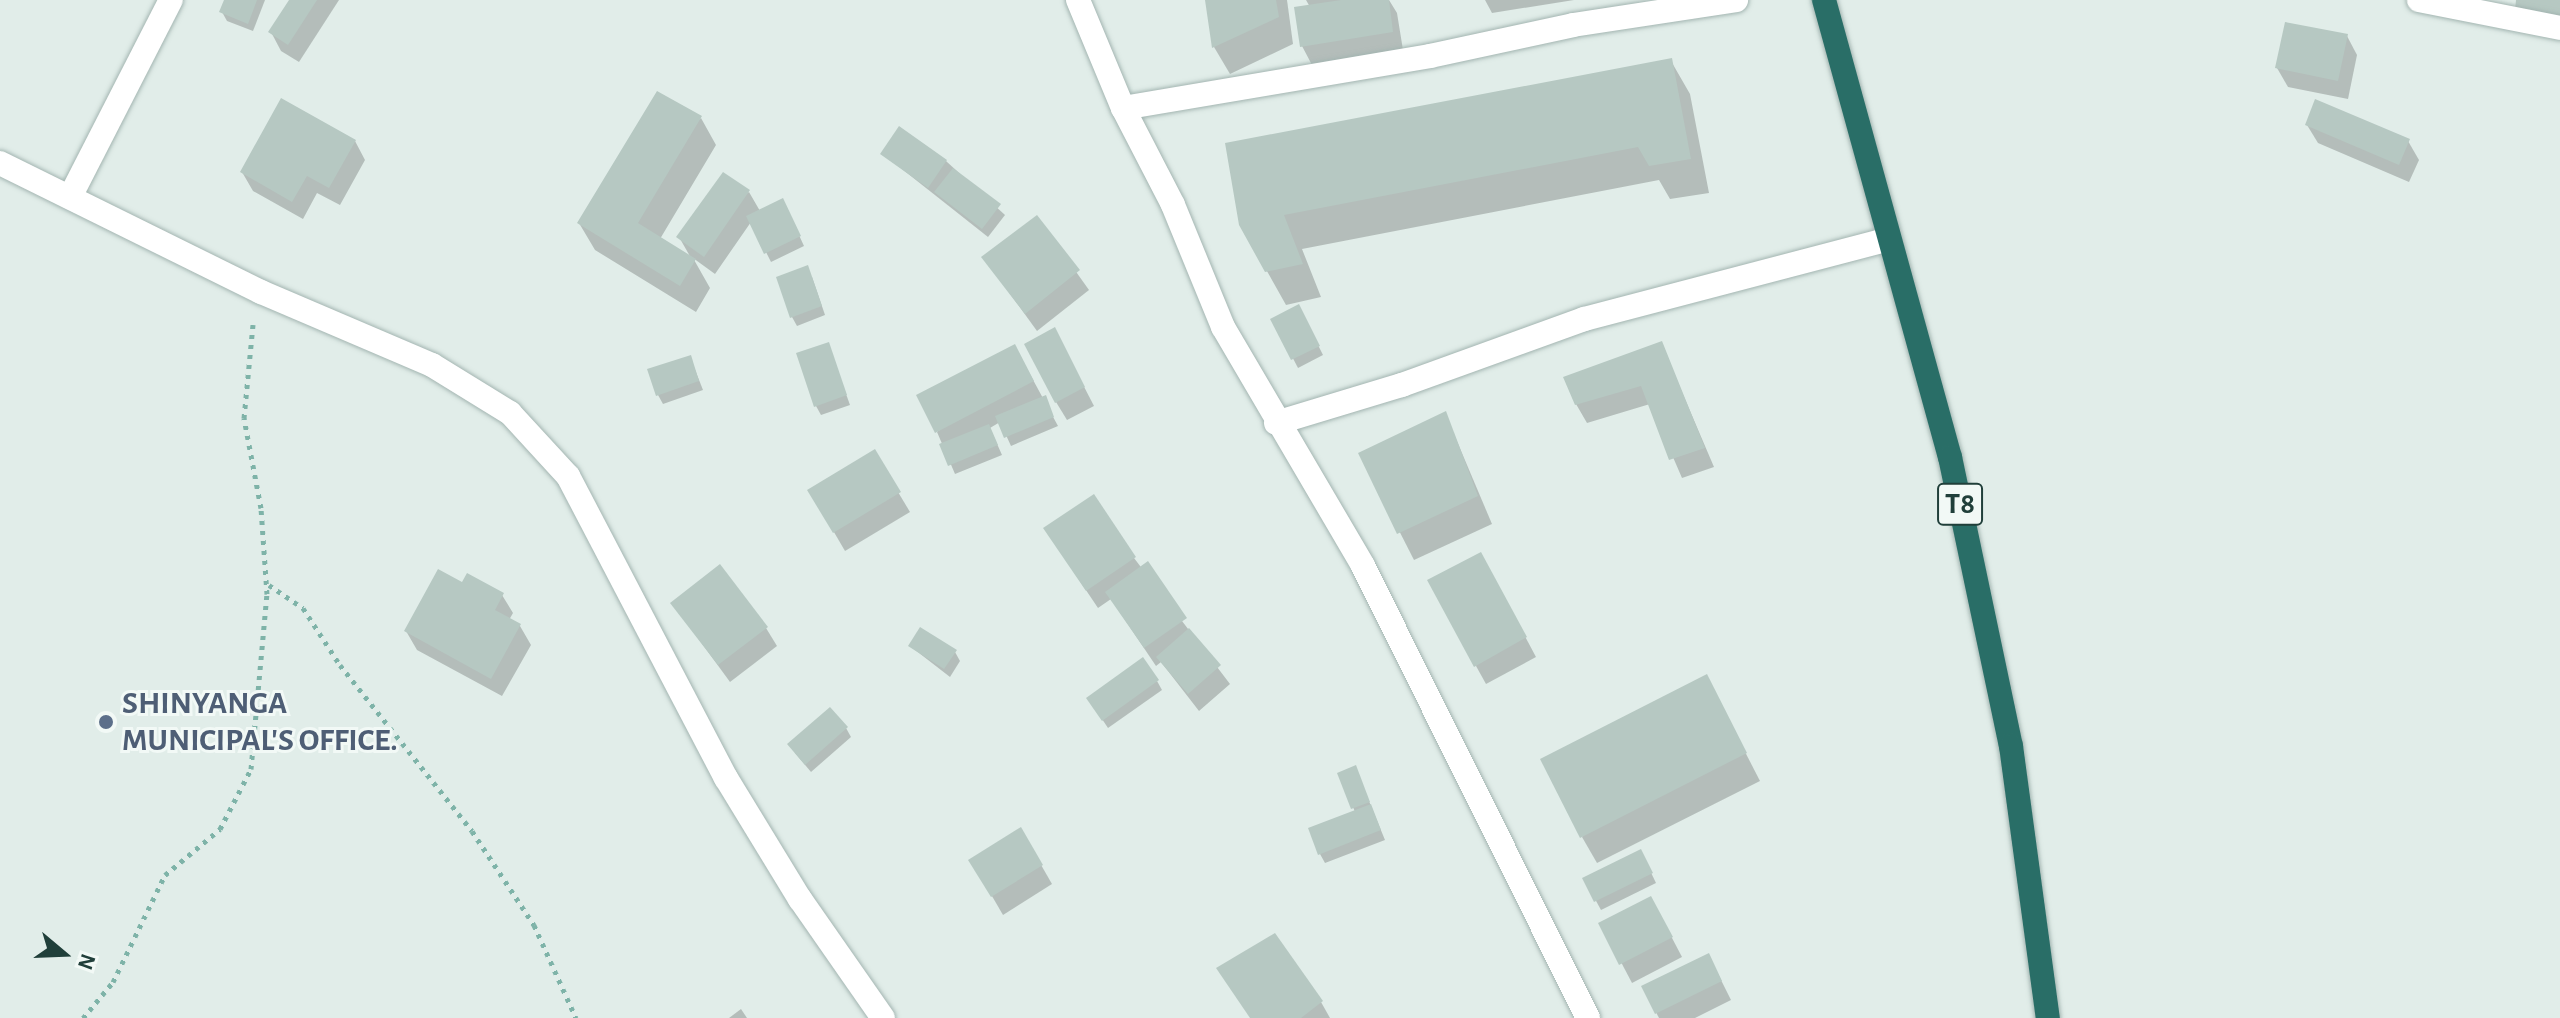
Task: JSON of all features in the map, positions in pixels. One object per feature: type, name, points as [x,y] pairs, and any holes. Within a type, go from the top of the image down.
[{"type":"highway","name":"T8","points":[[1824,0],[1950,457],[2011,746],[2048,1018]]},
{"type":"street","points":[[70,197],[171,0]]},
{"type":"street","points":[[1078,0],[1123,108],[1173,205],[1223,327],[1276,423],[1363,566],[1588,1018]]},
{"type":"street","points":[[1123,108],[1430,56],[1573,25],[1736,0]]},
{"type":"street","points":[[2419,0],[2560,28]]},
{"type":"street","points":[[0,163],[261,292],[432,365],[510,413],[568,476],[726,778],[800,899],[883,1018]]},
{"type":"street","points":[[1276,423],[1402,385],[1584,319],[1888,239]]},
{"type":"path","points":[[261,292],[248,342],[244,418],[261,508],[267,594]]},
{"type":"path","points":[[83,1018],[113,982],[165,875],[211,841],[238,800],[254,754],[269,581],[303,608],[340,665],[472,831],[534,925],[576,1018]]},
{"type":"building","points":[[224,0],[257,0],[248,24],[219,12]]},
{"type":"building","points":[[289,0],[317,0],[288,45],[268,32]]},
{"type":"building","points":[[1205,0],[1276,0],[1279,17],[1212,48]]},
{"type":"building","points":[[1341,0],[1389,0],[1393,32],[1300,47],[1294,7]]},
{"type":"building","points":[[2516,0],[2560,0],[2560,17],[2515,10]]},
{"type":"building","points":[[2285,22],[2348,34],[2338,81],[2275,68]]},
{"type":"building","points":[[1672,58],[1691,159],[1649,166],[1638,147],[1284,215],[1303,264],[1265,272],[1239,225],[1225,143]]},
{"type":"building","points":[[657,91],[702,116],[638,223],[696,259],[680,286],[577,223]]},
{"type":"building","points":[[281,98],[356,140],[329,188],[307,176],[292,202],[240,172]]},
{"type":"building","points":[[2315,99],[2410,139],[2399,165],[2305,125]]},
{"type":"building","points":[[899,126],[947,160],[928,188],[880,154]]},
{"type":"building","points":[[953,168],[1001,204],[982,229],[934,192]]},
{"type":"building","points":[[723,172],[750,190],[704,257],[676,237]]},
{"type":"building","points":[[783,198],[801,236],[764,254],[746,216]]},
{"type":"building","points":[[1037,215],[1080,270],[1025,314],[981,257]]},
{"type":"building","points":[[808,265],[822,306],[790,318],[776,277]]},
{"type":"building","points":[[1299,304],[1320,346],[1291,360],[1270,319]]},
{"type":"building","points":[[1055,327],[1085,387],[1055,403],[1024,344]]},
{"type":"building","points":[[1662,341],[1705,448],[1669,460],[1641,386],[1575,405],[1563,377]]},
{"type":"building","points":[[829,342],[847,395],[814,407],[796,353]]},
{"type":"building","points":[[1015,344],[1034,381],[935,433],[916,395]]},
{"type":"building","points":[[691,355],[699,381],[656,396],[647,369]]},
{"type":"building","points":[[1046,395],[1054,417],[1004,438],[995,416]]},
{"type":"building","points":[[1446,411],[1478,496],[1397,534],[1358,453]]},
{"type":"building","points":[[989,424],[998,445],[948,466],[939,444]]},
{"type":"building","points":[[875,449],[901,492],[833,533],[807,490]]},
{"type":"building","points":[[1094,494],[1136,557],[1086,591],[1043,528]]},
{"type":"building","points":[[1481,552],[1527,637],[1474,667],[1427,580]]},
{"type":"building","points":[[1148,561],[1187,618],[1144,648],[1105,592]]},
{"type":"building","points":[[720,564],[768,627],[718,665],[670,603]]},
{"type":"building","points":[[438,569],[462,582],[467,573],[504,593],[495,610],[521,624],[491,679],[404,631]]},
{"type":"building","points":[[920,627],[957,650],[944,669],[908,646]]},
{"type":"building","points":[[1189,628],[1221,665],[1188,694],[1156,657]]},
{"type":"building","points":[[1143,657],[1159,680],[1102,721],[1086,698]]},
{"type":"building","points":[[1707,674],[1747,753],[1580,838],[1540,759]]},
{"type":"building","points":[[830,707],[848,727],[805,765],[787,744]]},
{"type":"building","points":[[1356,765],[1370,802],[1351,809],[1337,773]]},
{"type":"building","points":[[1371,804],[1381,830],[1318,855],[1308,828]]},
{"type":"building","points":[[1021,827],[1043,865],[991,897],[968,860]]},
{"type":"building","points":[[1641,849],[1653,873],[1594,902],[1582,878]]},
{"type":"building","points":[[1651,896],[1673,937],[1619,965],[1598,923]]},
{"type":"building","points":[[1275,933],[1323,1001],[1301,1018],[1250,1018],[1216,968]]},
{"type":"building","points":[[1709,953],[1722,981],[1655,1014],[1641,986]]},
{"type":"place","name":"SHINYANGA MUNICIPAL'S OFFICE.","points":[[106,722]]}]
